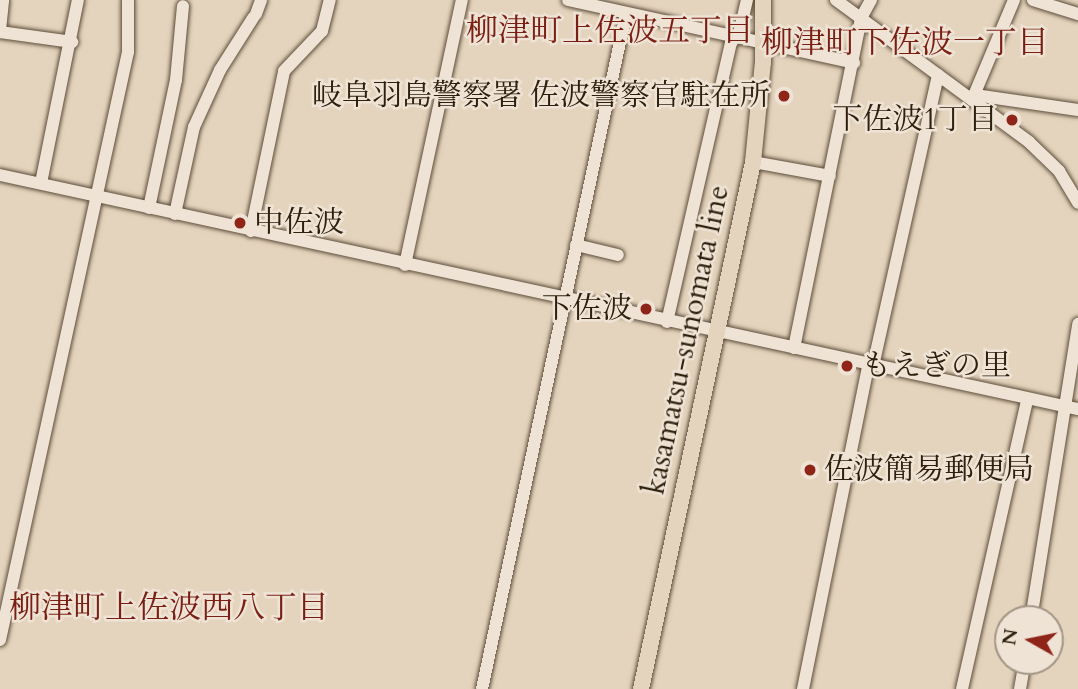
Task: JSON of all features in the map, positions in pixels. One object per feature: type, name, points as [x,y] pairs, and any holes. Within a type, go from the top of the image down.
[{"type":"main road","name":"kasamatsu-sunomata line","points":[[640,689],[753,162],[764,43],[764,0]]},
{"type":"street","points":[[3,0],[0,31],[72,42]]},
{"type":"street","points":[[41,183],[72,42],[78,0]]},
{"type":"street","points":[[0,640],[128,52],[128,0]]},
{"type":"street","points":[[175,214],[194,127],[220,70],[255,16],[261,0]]},
{"type":"street","points":[[251,231],[284,71],[322,31],[330,0]]},
{"type":"street","points":[[405,265],[462,0]]},
{"type":"street","points":[[569,0],[612,5],[626,14],[854,63]]},
{"type":"street","points":[[667,322],[735,36],[747,0]]},
{"type":"street","points":[[836,0],[973,98],[1059,171],[1078,203]]},
{"type":"street","points":[[794,348],[854,63],[860,18],[871,0]]},
{"type":"street","points":[[973,98],[1014,0]]},
{"type":"street","points":[[1033,0],[1078,13]]},
{"type":"street","points":[[149,208],[176,80],[183,6]]},
{"type":"street","points":[[482,689],[626,14]]},
{"type":"street","points":[[803,689],[869,363],[875,357],[938,75]]},
{"type":"street","points":[[973,98],[1078,110]]},
{"type":"street","points":[[753,162],[830,176]]},
{"type":"street","points":[[0,174],[405,265],[1071,408]]},
{"type":"street","points":[[576,245],[618,255]]},
{"type":"street","points":[[1034,605],[1071,408],[1078,324]]},
{"type":"street","points":[[962,689],[1027,400]]},
{"type":"place","name":"岐阜羽島警察署 佐波警察官駐在所","points":[[784,96]]},
{"type":"place","name":"下佐波1丁目","points":[[1012,120]]},
{"type":"place","name":"中佐波","points":[[240,223]]},
{"type":"place","name":"下佐波","points":[[646,309]]},
{"type":"place","name":"もえぎの里","points":[[847,366]]},
{"type":"place","name":"佐波簡易郵便局","points":[[810,470]]},
{"type":"district","name":"柳津町上佐波五丁目","points":[[610,31]]},
{"type":"district","name":"柳津町下佐波一丁目","points":[[905,43]]},
{"type":"district","name":"柳津町上佐波西八丁目","points":[[169,608]]}]
